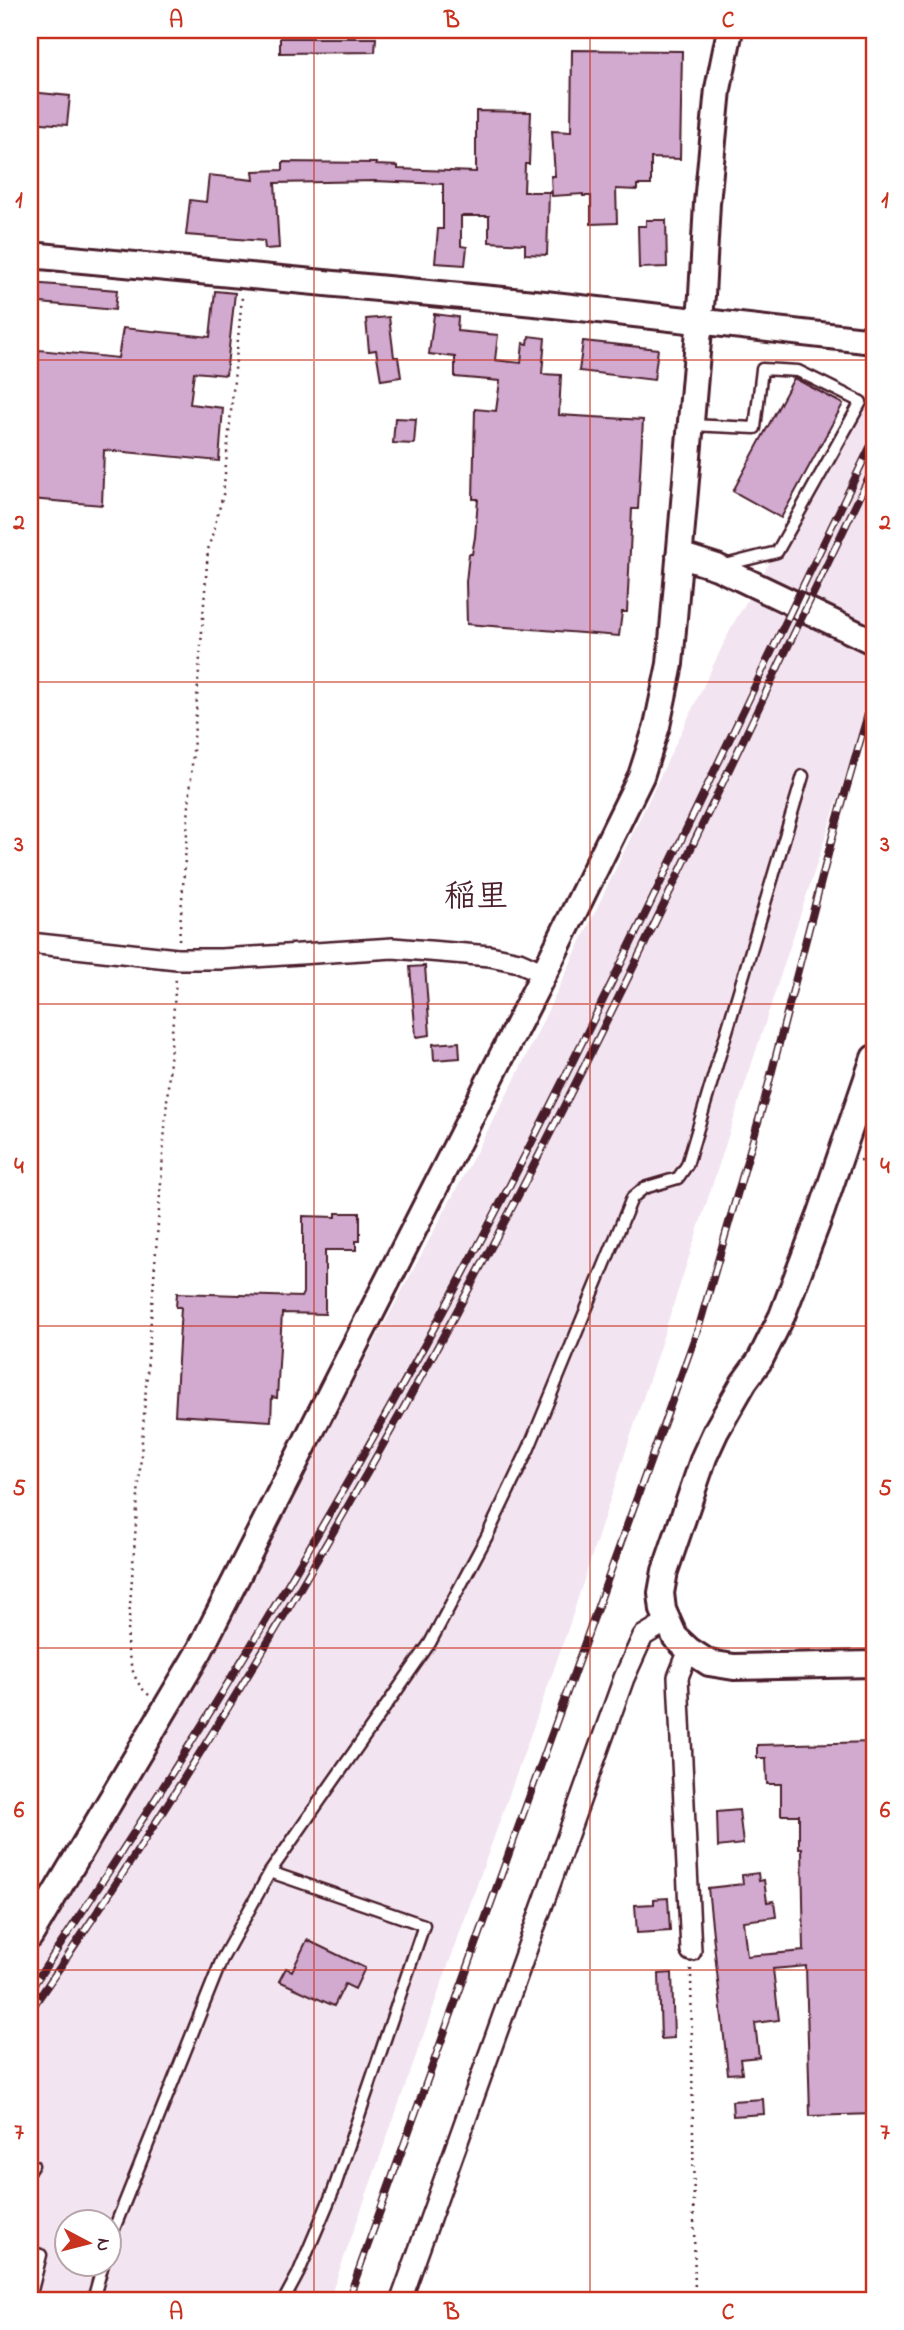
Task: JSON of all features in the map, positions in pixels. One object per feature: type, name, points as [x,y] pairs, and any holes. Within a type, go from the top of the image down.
[{"type":"street","points":[[30,1936],[200,1650],[641,776],[659,717],[670,664],[718,89],[730,30]]},
{"type":"street","points":[[30,255],[244,274],[874,341]]},
{"type":"street","points":[[678,555],[717,567],[874,642]]},
{"type":"street","points":[[30,943],[177,959],[221,959],[393,948],[490,956],[519,962],[544,972]]},
{"type":"street","points":[[874,1058],[821,1213],[782,1315],[760,1360],[716,1431],[664,1571],[661,1593],[663,1610],[676,1637],[689,1650],[709,1663],[734,1667],[874,1664]]},
{"type":"street","points":[[401,2300],[624,1678],[643,1636],[668,1621]]},
{"type":"street","points":[[689,1650],[678,1677],[691,1951]]},
{"type":"lane","points":[[690,425],[755,428],[762,369],[798,371],[860,402],[777,552],[717,567]]},
{"type":"lane","points":[[122,2209],[222,1959],[270,1872],[430,1643],[487,1536],[529,1448],[632,1198],[644,1188],[678,1178],[687,1165],[803,776]]},
{"type":"lane","points":[[270,1872],[424,1926],[334,2189],[299,2274],[284,2300]]},
{"type":"lane","points":[[30,2252],[41,2255],[30,2298]]},
{"type":"lane","points":[[93,2300],[99,2278]]},
{"type":"path","points":[[166,1707],[140,1688],[132,1671],[127,1646],[208,550],[223,495],[244,274]]},
{"type":"path","points":[[691,1951],[695,2300]]},
{"type":"shaded area","points":[[874,387],[874,688],[566,1635],[329,2300],[30,2300],[30,1950],[181,1705],[514,1081],[733,624]]},
{"type":"building","points":[[280,38],[376,38],[375,52],[280,53]]},
{"type":"building","points":[[572,50],[682,51],[680,159],[651,158],[651,185],[637,185],[637,190],[616,189],[617,223],[591,224],[591,196],[552,196],[551,176],[555,176],[552,131],[571,132]]},
{"type":"building","points":[[30,92],[70,96],[67,125],[30,122]]},
{"type":"building","points":[[476,111],[531,112],[529,164],[525,164],[524,192],[549,192],[547,255],[525,254],[525,244],[489,242],[489,216],[461,216],[461,246],[467,247],[465,265],[435,263],[438,229],[443,229],[443,184],[375,181],[275,183],[279,248],[265,249],[264,241],[186,235],[190,200],[206,202],[209,175],[254,180],[253,171],[283,170],[283,162],[376,163],[398,166],[398,169],[476,172]]},
{"type":"building","points":[[646,220],[666,220],[667,267],[639,268],[638,226],[646,226]]},
{"type":"building","points":[[30,283],[117,290],[115,310],[30,302]]},
{"type":"building","points":[[215,291],[235,293],[226,375],[194,372],[190,404],[223,408],[219,461],[104,450],[102,505],[30,499],[30,373],[37,373],[39,350],[118,358],[123,328],[210,337]]},
{"type":"building","points":[[434,314],[458,317],[457,331],[498,335],[495,360],[521,363],[523,343],[528,344],[529,336],[545,338],[542,374],[561,375],[559,415],[643,420],[638,509],[632,509],[627,612],[622,612],[619,636],[467,624],[466,582],[469,554],[472,554],[475,537],[478,499],[473,499],[475,409],[496,411],[500,381],[455,377],[455,357],[429,354]]},
{"type":"building","points":[[389,317],[394,357],[398,357],[401,377],[381,380],[376,350],[369,351],[366,319]]},
{"type":"building","points":[[583,341],[658,349],[654,380],[579,371]]},
{"type":"building","points":[[794,378],[843,404],[781,518],[733,491]]},
{"type":"building","points":[[395,418],[416,419],[414,444],[393,443]]},
{"type":"building","points":[[425,966],[430,1035],[416,1037],[410,967]]},
{"type":"building","points":[[459,1042],[460,1058],[434,1060],[433,1044]]},
{"type":"building","points":[[336,1213],[360,1213],[360,1241],[356,1241],[356,1250],[325,1250],[325,1314],[282,1313],[277,1398],[272,1397],[271,1421],[175,1415],[181,1307],[176,1307],[177,1293],[301,1297],[303,1216],[336,1217]]},
{"type":"building","points":[[874,1742],[874,2114],[810,2116],[806,1966],[773,1969],[779,2020],[755,2023],[759,2057],[740,2059],[742,2073],[728,2074],[708,1888],[743,1884],[742,1875],[758,1873],[759,1881],[764,1880],[767,1902],[774,1901],[776,1917],[743,1921],[747,1956],[804,1951],[799,1815],[781,1815],[781,1784],[767,1784],[766,1758],[757,1758],[757,1745]]},
{"type":"building","points":[[739,1810],[743,1844],[718,1847],[717,1812]]},
{"type":"building","points":[[668,1898],[670,1931],[637,1933],[635,1905],[654,1904],[654,1899]]},
{"type":"building","points":[[307,1940],[365,1968],[355,1989],[345,1984],[334,2006],[279,1981],[286,1968],[292,1971]]},
{"type":"building","points":[[672,1973],[674,2038],[661,2039],[659,1974]]},
{"type":"building","points":[[763,2099],[764,2114],[733,2116],[732,2101]]},
{"type":"railway","points":[[30,1990],[201,1727],[309,1549],[412,1368],[569,1069],[874,439]]},
{"type":"railway","points":[[30,2011],[148,1835],[261,1654],[368,1471],[471,1285],[576,1083],[677,878],[874,467]]},
{"type":"railway","points":[[348,2300],[700,1323],[765,1098],[833,835],[874,693]]},
{"type":"district","name":"稲里","points":[[476,895]]}]
